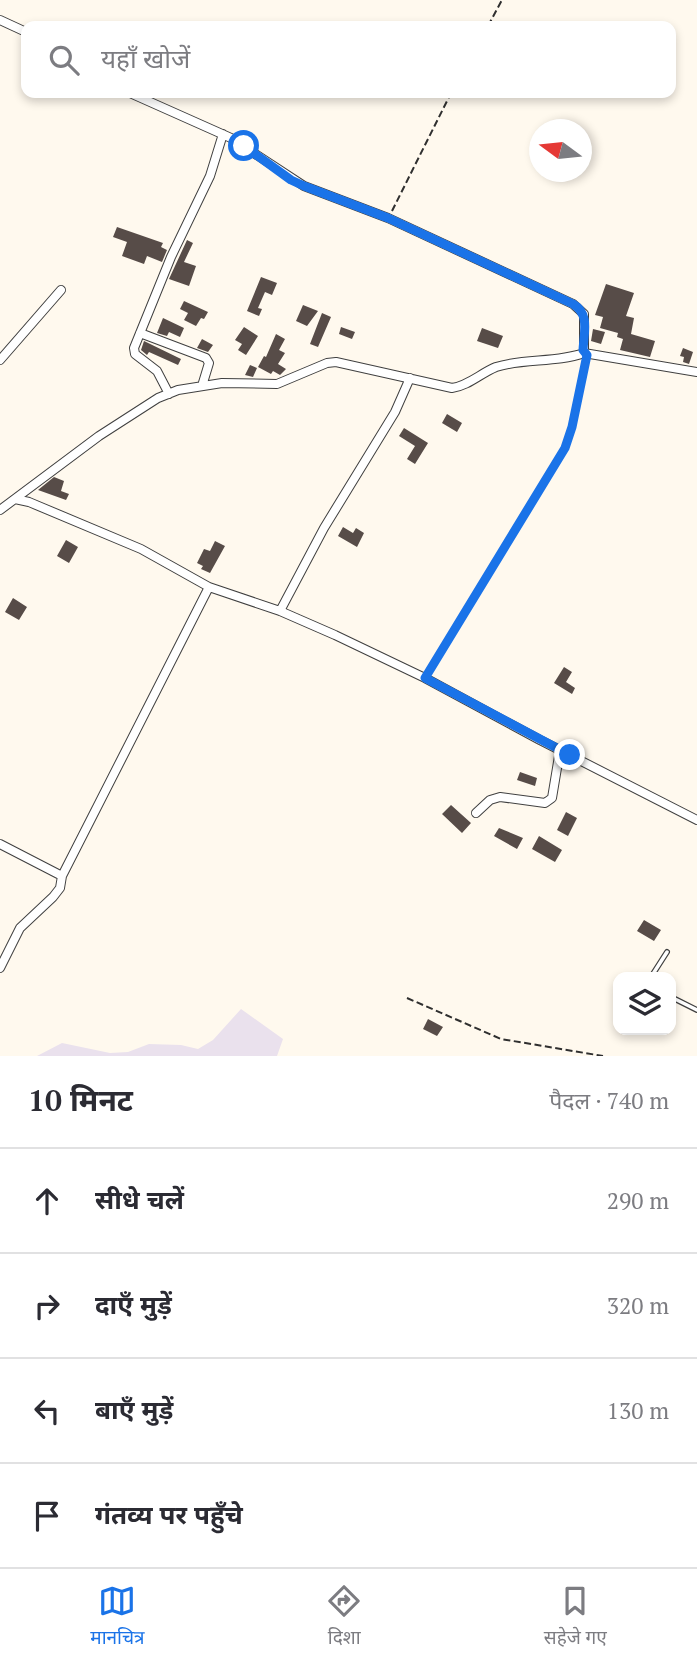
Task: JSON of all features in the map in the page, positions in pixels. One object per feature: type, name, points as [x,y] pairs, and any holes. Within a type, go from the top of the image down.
[{"type":"street","points":[[0,20],[21,30]]},
{"type":"street","points":[[141,98],[223,134],[252,150],[291,180],[388,218],[578,307],[585,319],[585,354]]},
{"type":"street","points":[[169,394],[157,371],[133,352],[171,257],[210,176],[223,134]]},
{"type":"street","points":[[0,360],[61,290]]},
{"type":"street","points":[[140,333],[206,358],[209,363],[202,386]]},
{"type":"street","points":[[0,510],[148,403],[169,394],[202,386],[222,383],[277,384],[327,363],[336,362],[457,388],[497,367],[585,354],[697,372]]},
{"type":"street","points":[[280,611],[324,528],[394,411],[410,378]]},
{"type":"street","points":[[15,499],[29,502],[141,549],[209,587],[280,611],[425,678],[697,820]]},
{"type":"street","points":[[0,968],[20,928],[60,888],[62,876],[209,587]]},
{"type":"street","points":[[476,813],[490,800],[500,797],[545,803],[549,801],[563,752]]},
{"type":"street","points":[[0,844],[62,876]]},
{"type":"lane","points":[[654,972],[667,952]]},
{"type":"lane","points":[[676,1000],[697,1010]]},
{"type":"path","points":[[491,21],[502,0]]},
{"type":"path","points":[[388,218],[448,98]]},
{"type":"path","points":[[425,678],[565,448],[572,427],[585,354]]},
{"type":"path","points":[[407,998],[500,1039],[603,1056]]},
{"type":"shaded area","points":[[241,1009],[283,1039],[277,1056],[37,1056],[62,1043],[110,1053],[128,1052],[149,1044],[181,1045],[198,1049],[213,1040]]},
{"type":"building","points":[[117,227],[163,243],[161,247],[167,250],[162,262],[147,256],[144,264],[122,256],[127,242],[113,237]]},
{"type":"building","points":[[187,240],[193,243],[184,262],[196,266],[189,286],[169,279]]},
{"type":"building","points":[[261,277],[277,283],[272,295],[265,292],[258,308],[262,309],[259,316],[247,311]]},
{"type":"building","points":[[606,284],[634,293],[626,316],[634,318],[631,334],[655,341],[650,357],[620,350],[623,339],[617,337],[618,333],[600,328],[603,317],[595,315]]},
{"type":"building","points":[[184,301],[208,312],[196,326],[184,320],[188,313],[180,309]]},
{"type":"building","points":[[303,305],[318,311],[307,326],[296,321]]},
{"type":"building","points":[[322,313],[331,317],[318,347],[310,344]]},
{"type":"building","points":[[163,318],[184,328],[180,337],[169,332],[167,336],[157,333]]},
{"type":"building","points":[[244,327],[258,336],[246,355],[238,350],[242,344],[235,340]]},
{"type":"building","points":[[341,327],[355,332],[352,339],[339,334]]},
{"type":"building","points":[[482,328],[503,336],[498,348],[477,341]]},
{"type":"building","points":[[593,329],[605,332],[601,344],[591,341]]},
{"type":"building","points":[[276,334],[285,339],[279,350],[285,353],[278,364],[286,369],[280,375],[273,371],[271,374],[258,367],[264,356],[266,357]]},
{"type":"building","points":[[202,339],[213,345],[208,352],[197,348]]},
{"type":"building","points":[[144,341],[181,359],[178,365],[149,352],[147,355],[141,350]]},
{"type":"building","points":[[683,348],[693,352],[689,364],[683,362],[684,357],[680,356]]},
{"type":"building","points":[[250,365],[257,368],[253,377],[245,375]]},
{"type":"building","points":[[447,414],[462,423],[457,432],[442,423]]},
{"type":"building","points":[[404,428],[428,443],[415,464],[407,459],[415,446],[399,436]]},
{"type":"building","points":[[54,477],[64,481],[61,491],[69,494],[66,500],[38,490]]},
{"type":"building","points":[[343,527],[353,533],[356,528],[364,533],[357,547],[338,536]]},
{"type":"building","points":[[66,540],[78,547],[69,563],[57,556]]},
{"type":"building","points":[[215,541],[225,546],[210,573],[201,569],[203,566],[197,563],[204,549],[210,551]]},
{"type":"building","points":[[13,598],[27,607],[19,620],[5,612]]},
{"type":"building","points":[[564,667],[572,672],[566,682],[575,688],[572,694],[554,683]]},
{"type":"building","points":[[520,772],[537,778],[535,786],[517,780]]},
{"type":"building","points":[[451,805],[471,823],[462,833],[442,814]]},
{"type":"building","points":[[566,812],[577,818],[568,836],[557,830]]},
{"type":"building","points":[[499,828],[523,838],[517,849],[494,836]]},
{"type":"building","points":[[539,836],[562,850],[555,862],[532,849]]},
{"type":"building","points":[[644,920],[661,930],[654,941],[637,931]]},
{"type":"building","points":[[428,1019],[443,1027],[437,1036],[423,1029]]},
{"type":"route","points":[[244,146],[291,180],[388,218],[582,310],[585,319],[583,350],[587,355],[565,448],[425,678],[570,755]]}]
